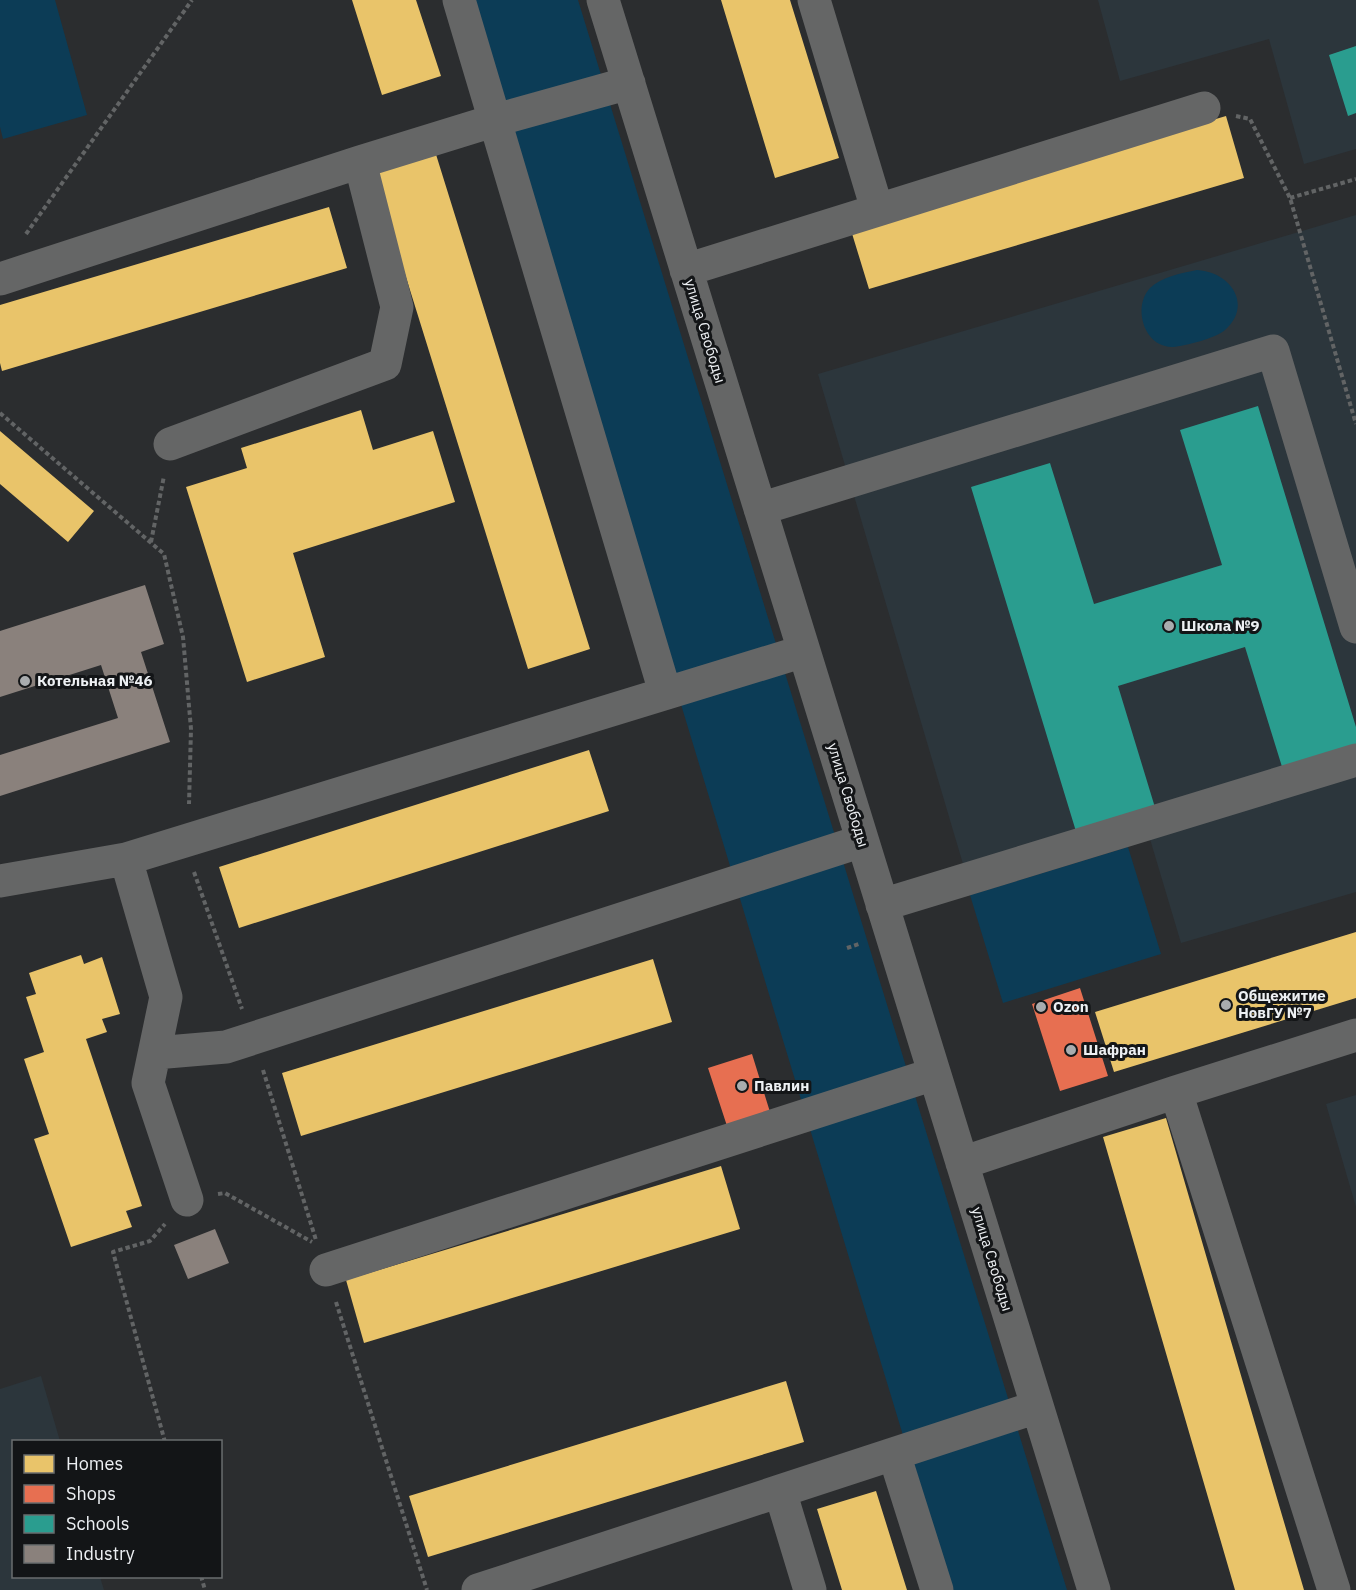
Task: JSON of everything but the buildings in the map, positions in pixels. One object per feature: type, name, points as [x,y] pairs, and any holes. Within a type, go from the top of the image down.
[{"type":"street","points":[[459,0],[665,692]]},
{"type":"street","name":"улица Свободы","points":[[603,0],[1094,1590]]},
{"type":"street","points":[[814,0],[877,209]]},
{"type":"street","points":[[0,279],[360,162],[496,120],[629,83]]},
{"type":"street","points":[[686,270],[1204,108]]},
{"type":"street","points":[[170,444],[385,364],[397,307],[360,162]]},
{"type":"street","points":[[760,509],[1273,351],[1356,627]]},
{"type":"street","points":[[0,881],[126,859],[804,651]]},
{"type":"street","points":[[882,905],[1356,759]]},
{"type":"street","points":[[154,1053],[226,1047],[862,841]]},
{"type":"street","points":[[126,859],[166,997],[148,1083],[187,1200]]},
{"type":"street","points":[[962,1163],[1356,1035]]},
{"type":"street","points":[[326,1270],[934,1074]]},
{"type":"street","points":[[1176,1092],[1334,1590]]},
{"type":"street","points":[[478,1590],[1037,1407]]},
{"type":"street","points":[[894,1454],[937,1590]]},
{"type":"street","points":[[780,1491],[810,1590]]},
{"type":"path","points":[[21,241],[192,0]]},
{"type":"path","points":[[1204,108],[1250,119],[1290,198],[1356,424]]},
{"type":"path","points":[[1290,198],[1356,179]]},
{"type":"path","points":[[0,413],[164,554],[183,637],[191,729],[188,793],[190,814]]},
{"type":"path","points":[[151,543],[170,444]]},
{"type":"path","points":[[193,869],[244,1015]]},
{"type":"path","points":[[164,1440],[113,1252],[150,1240],[187,1200],[225,1193],[318,1245],[260,1060]]},
{"type":"path","points":[[326,1270],[427,1590]]},
{"type":"shaded area","points":[[0,0],[55,0],[87,115],[3,139],[0,127]]},
{"type":"shaded area","points":[[467,0],[578,0],[1067,1590],[950,1590]]},
{"type":"shaded area","points":[[1098,0],[1356,0],[1356,149],[1304,164],[1269,39],[1120,81]]},
{"type":"shaded area","points":[[1356,215],[1356,892],[1181,943],[1150,839],[971,891],[818,374]]},
{"type":"shaded area","points":[[1197,270],[1220,277],[1234,291],[1237,310],[1233,320],[1225,330],[1208,339],[1173,347],[1163,346],[1148,334],[1144,325],[1142,305],[1145,296],[1150,288],[1160,281]]},
{"type":"shaded area","points":[[1128,847],[1161,954],[1003,1003],[970,895]]},
{"type":"shaded area","points":[[1356,1095],[1356,1207],[1326,1104]]},
{"type":"shaded area","points":[[41,1376],[60,1440],[12,1440],[12,1578],[100,1578],[104,1590],[0,1590],[0,1389]]},
{"type":"place","name":"Школа №9","points":[[1169,626]]},
{"type":"place","name":"Котельная №46","points":[[25,681]]},
{"type":"place","name":"Общежитие НовГУ №7","points":[[1226,1005]]},
{"type":"place","name":"Ozon","points":[[1041,1007]]},
{"type":"place","name":"Шафран","points":[[1071,1050]]},
{"type":"place","name":"Павлин","points":[[742,1086]]}]
